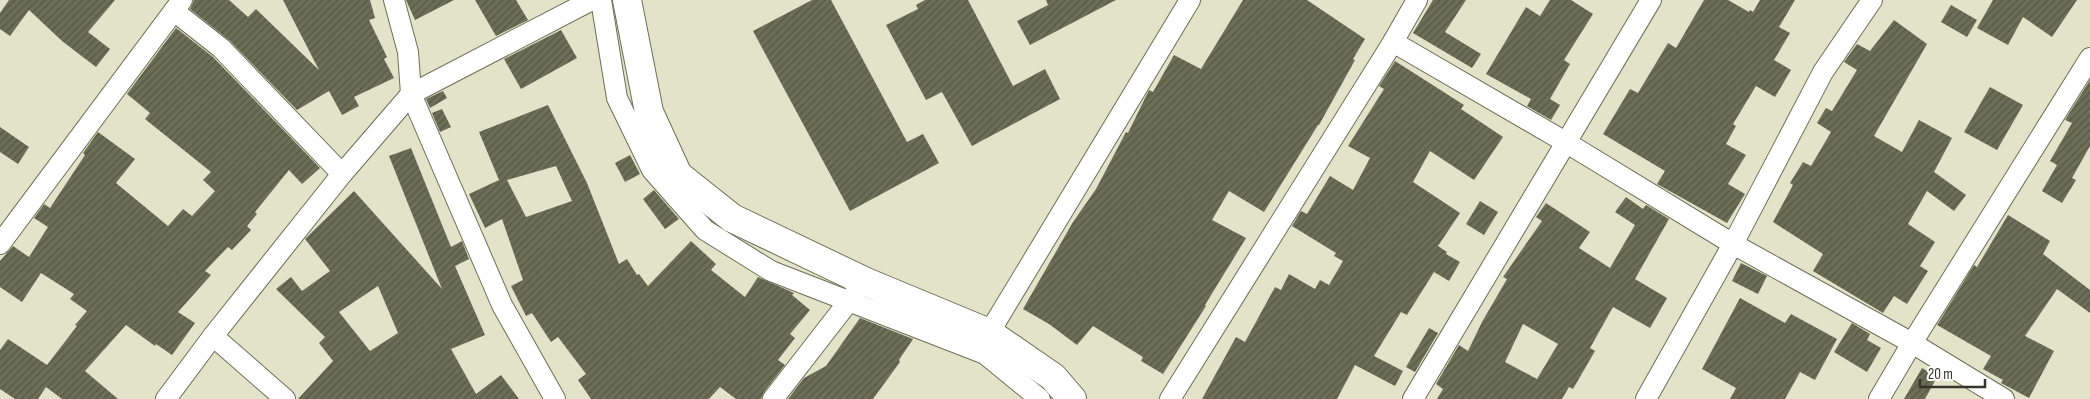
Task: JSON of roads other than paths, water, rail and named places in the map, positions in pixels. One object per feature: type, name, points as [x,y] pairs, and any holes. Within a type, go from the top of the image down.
[{"type":"main road","points":[[627,0],[649,112],[678,175],[732,218],[857,291],[989,333],[1053,377],[1072,399]]},
{"type":"street","points":[[394,0],[408,52],[411,94],[502,305],[555,399]]},
{"type":"street","points":[[166,399],[213,336],[342,174],[411,94],[592,0]]},
{"type":"street","points":[[601,0],[617,98],[652,170],[705,230],[771,271],[857,291],[985,354],[1040,399]]},
{"type":"street","points":[[989,333],[1190,0]]},
{"type":"street","points":[[1170,399],[1393,42],[1417,0]]},
{"type":"street","points":[[1413,399],[1651,0]]},
{"type":"street","points":[[1646,399],[1733,244],[1823,72],[1872,0]]},
{"type":"street","points":[[0,244],[178,6],[342,174]]},
{"type":"street","points":[[1393,42],[1567,143],[1733,244],[1912,343],[2004,399]]},
{"type":"street","points":[[1880,399],[1912,343],[2090,58]]},
{"type":"street","points":[[773,399],[857,291]]},
{"type":"street","points":[[213,336],[285,399]]}]
